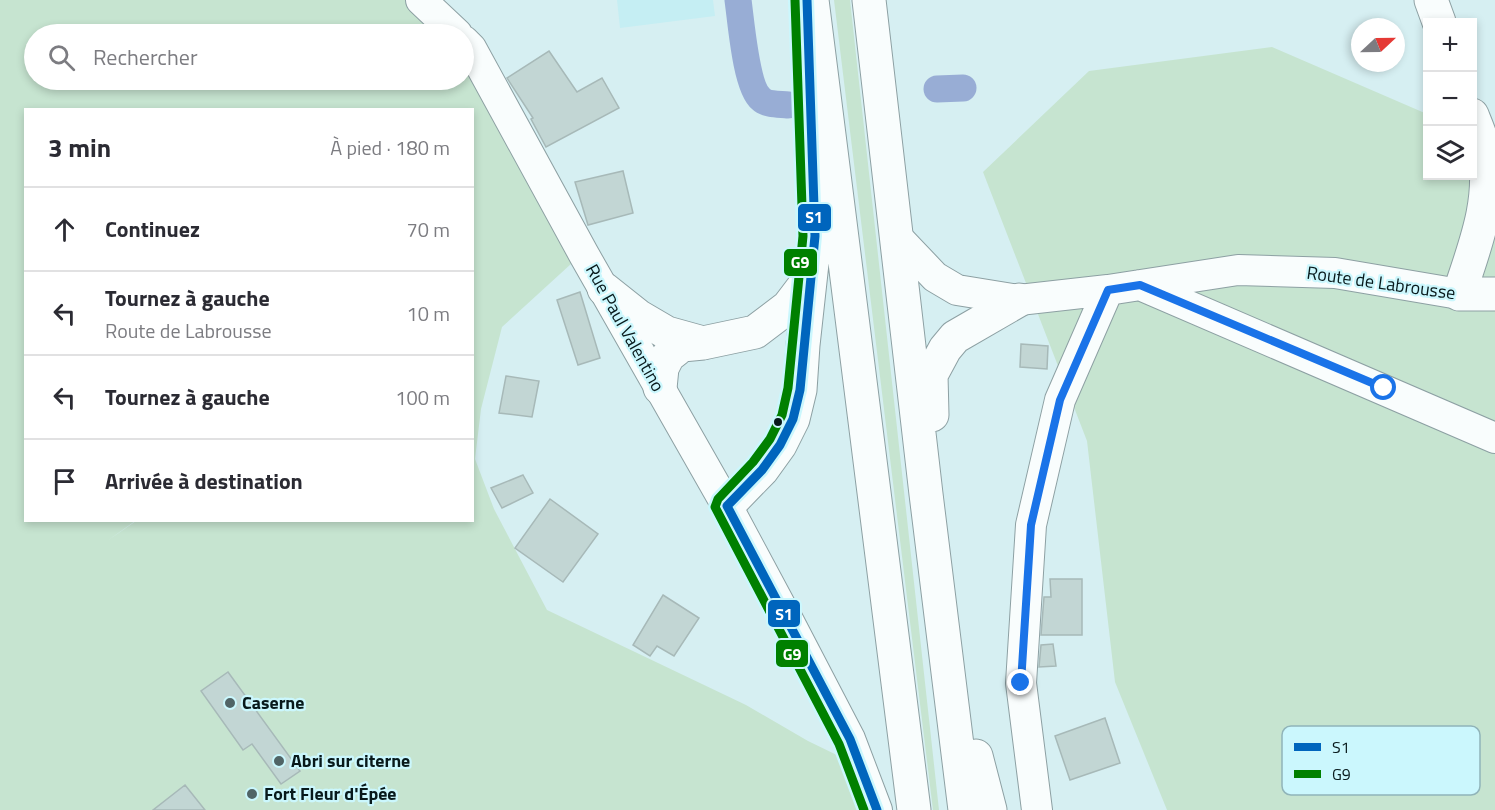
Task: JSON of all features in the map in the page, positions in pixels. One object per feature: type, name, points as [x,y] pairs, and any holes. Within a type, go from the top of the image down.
[{"type":"main road","points":[[727,506],[762,470],[780,445],[793,419],[800,390],[815,236],[807,0]]},
{"type":"main road","points":[[812,0],[914,810]]},
{"type":"main road","points":[[869,0],[965,810]]},
{"type":"main road","points":[[1431,0],[1438,18]]},
{"type":"main road","points":[[1459,294],[1485,214],[1488,186],[1484,147],[1477,126]]},
{"type":"main road","points":[[660,388],[662,368],[668,356],[682,345],[755,332],[788,307],[810,278]]},
{"type":"main road","points":[[604,289],[638,316],[667,333],[703,343]]},
{"type":"main road","name":"Route de Labrousse","points":[[1459,294],[1495,294]]},
{"type":"main road","points":[[926,494],[933,424],[931,375],[945,349],[956,337],[1019,300]]},
{"type":"main road","points":[[937,588],[990,810]]},
{"type":"street","points":[[421,0],[446,24]]},
{"type":"street","name":"Rue Paul Valentino","points":[[474,53],[786,616],[850,739],[877,810]]},
{"type":"street","name":"Route de Labrousse","points":[[896,236],[936,277],[957,290],[1019,300],[1108,290],[1238,270],[1335,273],[1459,294]]},
{"type":"street","points":[[1140,285],[1495,438]]},
{"type":"street","points":[[1036,810],[1021,683],[1031,525],[1060,400],[1108,290]]},
{"type":"shaded area","points":[[617,0],[713,0],[715,16],[620,28]]},
{"type":"green space","points":[[0,0],[419,0],[446,24],[24,24],[24,90],[474,90],[474,59],[583,253],[502,327],[481,409],[475,459],[494,509],[547,610],[746,705],[808,741],[843,758],[863,810],[0,810]]},
{"type":"green space","points":[[834,0],[850,0],[939,810],[933,810]]},
{"type":"green space","points":[[1272,47],[1423,112],[1423,180],[1477,180],[1477,169],[1495,143],[1495,810],[1167,810],[1115,682],[1087,441],[983,172],[1089,71]]},
{"type":"building","points":[[549,51],[577,92],[602,78],[619,108],[546,147],[531,119],[533,118],[507,78]]},
{"type":"building","points":[[623,171],[633,213],[588,225],[575,182]]},
{"type":"building","points":[[580,292],[600,358],[578,365],[557,300]]},
{"type":"building","points":[[1021,344],[1048,346],[1047,369],[1020,367]]},
{"type":"building","points":[[506,376],[539,381],[532,417],[499,413]]},
{"type":"building","points":[[523,475],[533,493],[502,508],[491,488]]},
{"type":"building","points":[[550,499],[598,534],[563,582],[515,548]]},
{"type":"building","points":[[1050,579],[1082,579],[1082,635],[1041,635],[1044,597],[1051,597]]},
{"type":"building","points":[[663,595],[699,618],[674,656],[657,646],[650,656],[633,645]]},
{"type":"building","points":[[1053,644],[1056,666],[1039,667],[1041,645]]},
{"type":"building","name":"Caserne","points":[[228,672],[300,771],[281,784],[252,744],[243,750],[201,691]]},
{"type":"building","points":[[1105,718],[1120,763],[1070,780],[1055,736]]},
{"type":"building","points":[[185,785],[205,810],[153,810]]},
{"type":"waterway","points":[[738,0],[745,53],[756,92],[761,99],[767,102],[788,105]]},
{"type":"waterway","points":[[937,89],[963,88]]},
{"type":"transit line","name":"G9","points":[[795,0],[803,236],[788,388],[782,415],[770,439],[753,462],[718,499],[715,507],[839,744],[864,810]]},
{"type":"transit line","name":"S1","points":[[807,0],[815,236],[800,390],[793,419],[780,445],[762,470],[727,506],[850,739],[877,810]]},
{"type":"place","name":"Caserne","points":[[230,703]]},
{"type":"place","name":"Abri sur citerne","points":[[279,761]]},
{"type":"place","name":"Fort Fleur d'Épée","points":[[252,794]]},
{"type":"route","points":[[1021,683],[1031,525],[1060,400],[1108,290],[1140,285],[1384,388]]}]
